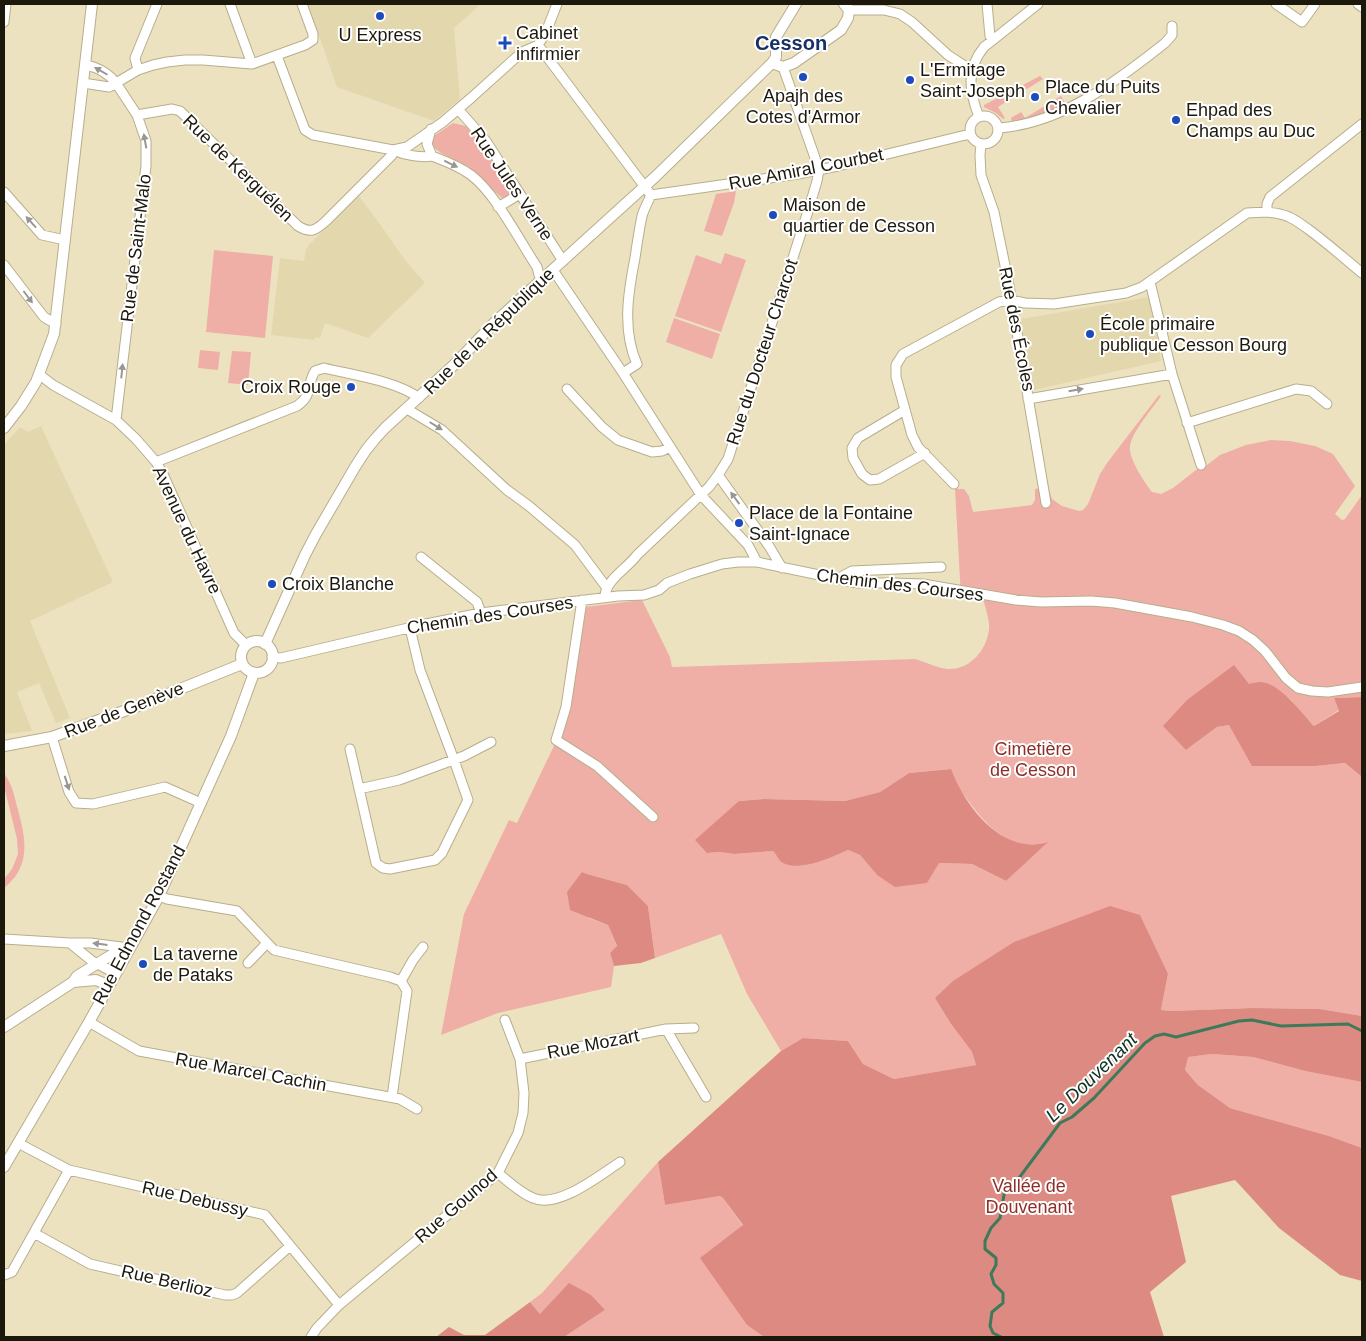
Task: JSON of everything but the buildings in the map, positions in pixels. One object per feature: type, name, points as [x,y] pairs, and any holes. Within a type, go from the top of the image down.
[{"type":"street","points":[[4,22],[6,4]]},
{"type":"street","points":[[4,428],[22,406],[40,376],[54,334],[92,4]]},
{"type":"street","points":[[138,70],[135,58],[157,4]]},
{"type":"street","points":[[230,4],[252,64]]},
{"type":"street","points":[[83,83],[109,87],[138,70],[152,65],[185,60],[252,64],[276,56],[314,40],[302,4]]},
{"type":"street","points":[[394,150],[407,147],[442,122],[522,52],[538,45],[546,32],[557,4]]},
{"type":"street","points":[[796,4],[776,37],[776,57],[772,63],[783,67],[794,63],[841,30],[848,18],[846,7],[884,10],[900,14],[912,22],[948,55],[971,70]]},
{"type":"street","points":[[987,4],[990,36],[993,40]]},
{"type":"street","points":[[979,117],[971,91],[971,70],[978,54],[1038,4]]},
{"type":"street","points":[[1276,4],[1289,8],[1302,22],[1315,4]]},
{"type":"street","points":[[1358,4],[1362,7]]},
{"type":"street","points":[[998,128],[1036,121],[1076,105],[1110,85],[1165,43],[1172,35],[1172,26]]},
{"type":"street","points":[[538,45],[651,195],[642,215],[630,282],[628,306],[629,340],[638,364],[623,373]]},
{"type":"street","name":"Rue Jules Verne","points":[[276,56],[305,130],[313,135],[426,157],[432,156],[454,165],[471,175],[498,207],[542,279]]},
{"type":"street","name":"Rue de la République","points":[[265,644],[305,555],[355,467],[375,439],[456,364],[495,322],[644,186],[772,63]]},
{"type":"street","name":"Rue de Saint-Malo","points":[[85,65],[101,70],[112,78],[138,115],[146,141],[146,166],[116,420]]},
{"type":"street","points":[[783,67],[819,170]]},
{"type":"street","name":"Rue de Kerguélen","points":[[138,115],[172,109],[180,111],[298,226],[310,231],[316,230],[326,221],[392,155],[394,150]]},
{"type":"street","name":"Rue Jules Verne","points":[[458,109],[486,141],[563,261]]},
{"type":"street","points":[[983,116],[991,118],[998,128],[997,137],[990,143],[981,144],[974,141],[970,134],[970,125],[975,119],[983,116]]},
{"type":"street","points":[[1267,212],[1267,204],[1270,197],[1362,124]]},
{"type":"street","points":[[431,129],[427,144],[432,156]]},
{"type":"street","name":"Rue Amiral Courbet","points":[[651,195],[819,170],[970,134]]},
{"type":"street","name":"Rue des Écoles","points":[[981,144],[981,175],[994,212],[1028,399],[1172,374]]},
{"type":"street","name":"Rue du Docteur Charcot","points":[[606,592],[637,555],[701,495],[718,475],[728,459],[806,217],[819,170]]},
{"type":"street","points":[[4,192],[42,235],[65,240]]},
{"type":"street","points":[[498,207],[520,194]]},
{"type":"street","points":[[954,484],[918,446],[912,436],[896,377],[896,365],[903,354],[999,302],[1011,300],[1025,303],[1054,304],[1126,293],[1142,287],[1247,213],[1267,212],[1288,216],[1317,236],[1362,273]]},
{"type":"street","points":[[4,266],[44,317],[56,324]]},
{"type":"street","points":[[554,270],[701,495],[748,545],[757,562]]},
{"type":"street","points":[[1148,283],[1152,286],[1172,374],[1201,466]]},
{"type":"street","points":[[156,462],[297,406],[305,400],[315,371],[324,368],[395,385],[419,398]]},
{"type":"street","name":"Avenue du Havre","points":[[40,376],[116,420],[156,462],[234,633],[246,645]]},
{"type":"street","points":[[1187,422],[1296,388],[1312,391],[1327,404]]},
{"type":"street","points":[[567,389],[602,427],[618,440],[652,452],[662,451],[670,447]]},
{"type":"street","points":[[1028,399],[1046,503]]},
{"type":"street","points":[[407,409],[442,430],[507,490],[575,545],[606,592]]},
{"type":"street","points":[[905,410],[858,438],[852,448],[853,458],[862,474],[870,480],[879,479],[925,453]]},
{"type":"street","points":[[718,475],[769,546],[782,568]]},
{"type":"street","points":[[421,557],[477,602],[481,613]]},
{"type":"street","name":"Chemin des Courses","points":[[272,657],[281,658],[481,613],[582,600],[606,592],[644,595],[659,590],[667,583],[682,577],[714,567],[738,562],[757,562],[858,583],[923,584],[1016,600],[1041,602],[1092,601],[1115,603],[1192,617],[1223,624],[1253,640],[1266,651],[1286,678],[1298,688],[1328,692],[1362,687]]},
{"type":"street","points":[[837,580],[852,571],[942,567]]},
{"type":"street","points":[[582,600],[566,707],[556,740],[598,766],[653,818]]},
{"type":"street","points":[[350,749],[376,863],[390,870],[435,860],[442,853],[468,800],[420,670],[410,628]]},
{"type":"street","points":[[253,642],[265,644],[271,650],[272,657],[272,662],[267,669],[254,673],[245,668],[242,664],[241,656],[243,648],[253,642]]},
{"type":"street","name":"Rue de Genève","points":[[4,746],[52,737],[138,706],[242,664]]},
{"type":"street","name":"Rue Edmond Rostand","points":[[4,1167],[89,1022],[115,972],[159,896],[231,736],[254,673]]},
{"type":"street","points":[[52,737],[69,792],[76,803],[93,804],[165,787],[201,803]]},
{"type":"street","points":[[359,789],[399,780],[454,760],[491,742]]},
{"type":"street","points":[[159,896],[237,911],[274,950],[402,981],[407,992],[392,1097]]},
{"type":"street","points":[[4,939],[90,943],[130,948]]},
{"type":"street","points":[[70,943],[97,964],[115,972]]},
{"type":"street","points":[[248,963],[268,943]]},
{"type":"street","points":[[402,981],[413,960],[423,947]]},
{"type":"street","points":[[74,982],[77,976],[113,954],[130,948]]},
{"type":"street","points":[[4,1027],[74,982],[96,980],[108,986]]},
{"type":"street","name":"Rue Gounod","points":[[311,1337],[338,1305],[498,1173],[518,1133],[523,1113],[524,1093],[520,1059],[505,1020]]},
{"type":"street","name":"Rue Marcel Cachin","points":[[89,1022],[139,1051],[392,1097],[400,1099],[417,1109]]},
{"type":"street","name":"Rue Mozart","points":[[520,1059],[666,1029],[694,1028]]},
{"type":"street","points":[[666,1029],[706,1096]]},
{"type":"street","name":"Rue Debussy","points":[[18,1143],[69,1170],[265,1215],[338,1305]]},
{"type":"street","points":[[498,1173],[521,1192],[535,1199],[550,1200],[566,1196],[579,1189],[620,1162]]},
{"type":"street","points":[[6,1275],[12,1272],[69,1170]]},
{"type":"street","name":"Rue Berlioz","points":[[34,1233],[90,1264],[225,1295],[237,1293],[290,1246]]},
{"type":"shaded area","points":[[308,4],[481,4],[454,28],[460,99],[434,121],[337,87]]},
{"type":"shaded area","points":[[358,195],[405,260],[425,283],[368,338],[325,323],[320,338],[315,337],[314,340],[271,335],[280,258],[304,261],[306,249],[309,245]]},
{"type":"shaded area","name":"École primaire publique Cesson Bourg","points":[[1149,297],[1161,361],[1034,390],[1021,319]]},
{"type":"shaded area","points":[[41,426],[113,582],[30,621],[70,718],[56,723],[39,683],[17,692],[32,731],[4,734],[4,445],[20,427],[28,432]]},
{"type":"green space","points":[[1040,76],[1043,79],[998,107],[1005,118],[1003,119],[984,107],[984,105]]},
{"type":"green space","points":[[1061,96],[1065,105],[1044,114],[1012,123],[1011,118],[1021,112],[1025,118]]},
{"type":"green space","points":[[453,123],[466,126],[495,163],[512,194],[502,198],[469,167],[441,153],[432,146],[434,136]]},
{"type":"green space","points":[[736,191],[734,203],[722,236],[704,231],[716,194]]},
{"type":"green space","points":[[214,250],[273,256],[265,338],[206,332]]},
{"type":"green space","points":[[725,253],[746,260],[721,332],[675,316],[696,255],[721,264]]},
{"type":"green space","points":[[674,318],[720,334],[712,359],[666,342]]},
{"type":"green space","points":[[200,350],[220,352],[218,370],[198,368]]},
{"type":"green space","points":[[232,351],[251,352],[248,385],[228,383]]},
{"type":"green space","name":"Cimetière de Cesson","points":[[1159,395],[1161,396],[1142,422],[1130,444],[1131,455],[1136,466],[1152,492],[1161,494],[1173,488],[1196,470],[1207,465],[1220,455],[1246,445],[1271,440],[1290,441],[1315,446],[1333,454],[1355,486],[1335,514],[1342,520],[1345,519],[1362,495],[1362,697],[1334,698],[1339,710],[1314,726],[1291,700],[1262,682],[1249,684],[1186,750],[1217,727],[1229,725],[1286,765],[1316,766],[1345,763],[1362,777],[1362,1016],[1320,1009],[1161,1010],[1168,974],[936,998],[951,1024],[972,1052],[976,1065],[894,1079],[863,1064],[848,1041],[803,1038],[781,1051],[747,994],[721,934],[655,958],[648,906],[627,885],[582,872],[589,918],[608,925],[617,947],[610,953],[614,966],[611,987],[498,1013],[441,1035],[464,914],[509,820],[517,823],[563,727],[585,607],[642,600],[670,657],[672,667],[915,659],[948,669],[956,668],[970,662],[981,651],[988,637],[989,626],[984,602],[961,598],[955,489],[964,489],[969,496],[973,512],[1032,505],[1035,500],[1035,489],[1048,487],[1052,499],[1062,506],[1079,511],[1083,510],[1088,504],[1100,474]],"holes":[[[950,769],[958,787],[976,811],[1002,836],[1022,844],[1046,842],[1006,881],[972,864],[939,863],[877,875],[860,855],[848,850],[822,860],[782,862],[773,851],[734,854],[707,853],[739,801],[764,799],[845,801],[880,792],[909,773]]]},
{"type":"green space","points":[[1234,665],[1249,684],[1267,683],[1282,692],[1314,726],[1339,711],[1334,698],[1362,697],[1362,777],[1345,763],[1316,766],[1252,766],[1229,725],[1217,727],[1186,750],[1163,726],[1187,700]]},
{"type":"green space","points":[[951,769],[957,783],[976,812],[1001,835],[1015,842],[1031,844],[1048,842],[1006,881],[972,864],[939,863],[927,883],[895,887],[877,875],[860,855],[848,850],[825,860],[799,866],[783,863],[773,851],[734,854],[707,853],[695,840],[739,801],[764,799],[845,801],[880,792],[909,773]]},
{"type":"green space","points":[[4,773],[14,795],[22,827],[24,853],[20,869],[4,888],[4,879],[12,869],[18,854],[17,839],[4,786]]},
{"type":"green space","points":[[582,872],[627,885],[648,906],[655,958],[641,963],[614,966],[610,953],[617,946],[608,925],[570,910],[567,892]]},
{"type":"green space","name":"Vallée de Douvenant","points":[[1110,906],[1140,915],[1168,974],[1161,1010],[1320,1009],[1362,1016],[1362,1082],[1305,1071],[1253,1057],[1212,1054],[1188,1057],[1185,1070],[1198,1085],[1230,1108],[1329,1136],[1362,1148],[1362,1281],[1340,1275],[1279,1228],[1235,1180],[1171,1196],[1186,1262],[1150,1292],[1164,1337],[764,1337],[747,1325],[700,1258],[743,1225],[720,1196],[665,1205],[658,1162],[781,1051],[803,1038],[848,1041],[863,1064],[894,1079],[976,1065],[972,1052],[935,998],[953,981],[1014,942]]},
{"type":"green space","points":[[1212,1054],[1253,1057],[1305,1071],[1362,1082],[1362,1148],[1329,1136],[1230,1108],[1198,1085],[1185,1070],[1187,1057]]},
{"type":"green space","points":[[658,1162],[665,1205],[720,1196],[743,1226],[747,1325],[764,1337],[564,1337],[605,1310],[540,1314],[530,1302],[542,1293]]},
{"type":"green space","points":[[569,1283],[591,1295],[605,1310],[564,1337],[436,1337],[449,1327],[464,1335],[485,1335],[530,1302],[540,1314]]},
{"type":"waterway","name":"Le Douvenant","points":[[1001,1337],[993,1333],[990,1326],[992,1312],[1003,1303],[1003,1293],[994,1284],[991,1274],[996,1265],[996,1258],[985,1249],[985,1241],[991,1228],[1000,1218],[1005,1189],[1019,1178],[1060,1123],[1072,1117],[1094,1098],[1145,1043],[1155,1036],[1164,1034],[1176,1037],[1239,1021],[1252,1020],[1281,1026],[1348,1024],[1362,1031]]},
{"type":"place","name":"U Express","points":[[380,16]]},
{"type":"place","name":"Cabinet infirmier","points":[[505,43]]},
{"type":"place","name":"Apajh des Cotes d'Armor","points":[[803,77]]},
{"type":"place","name":"L'Ermitage Saint-Joseph","points":[[910,80]]},
{"type":"place","name":"Place du Puits Chevalier","points":[[1035,97]]},
{"type":"place","name":"Ehpad des Champs au Duc","points":[[1176,120]]},
{"type":"place","name":"Maison de quartier de Cesson","points":[[773,215]]},
{"type":"place","name":"École primaire publique Cesson Bourg","points":[[1090,334]]},
{"type":"place","name":"Croix Rouge","points":[[351,387]]},
{"type":"place","name":"Place de la Fontaine Saint-Ignace","points":[[739,523]]},
{"type":"place","name":"Croix Blanche","points":[[272,584]]},
{"type":"place","name":"La taverne de Pataks","points":[[143,964]]},
{"type":"district","name":"Cesson","points":[[791,43]]}]
